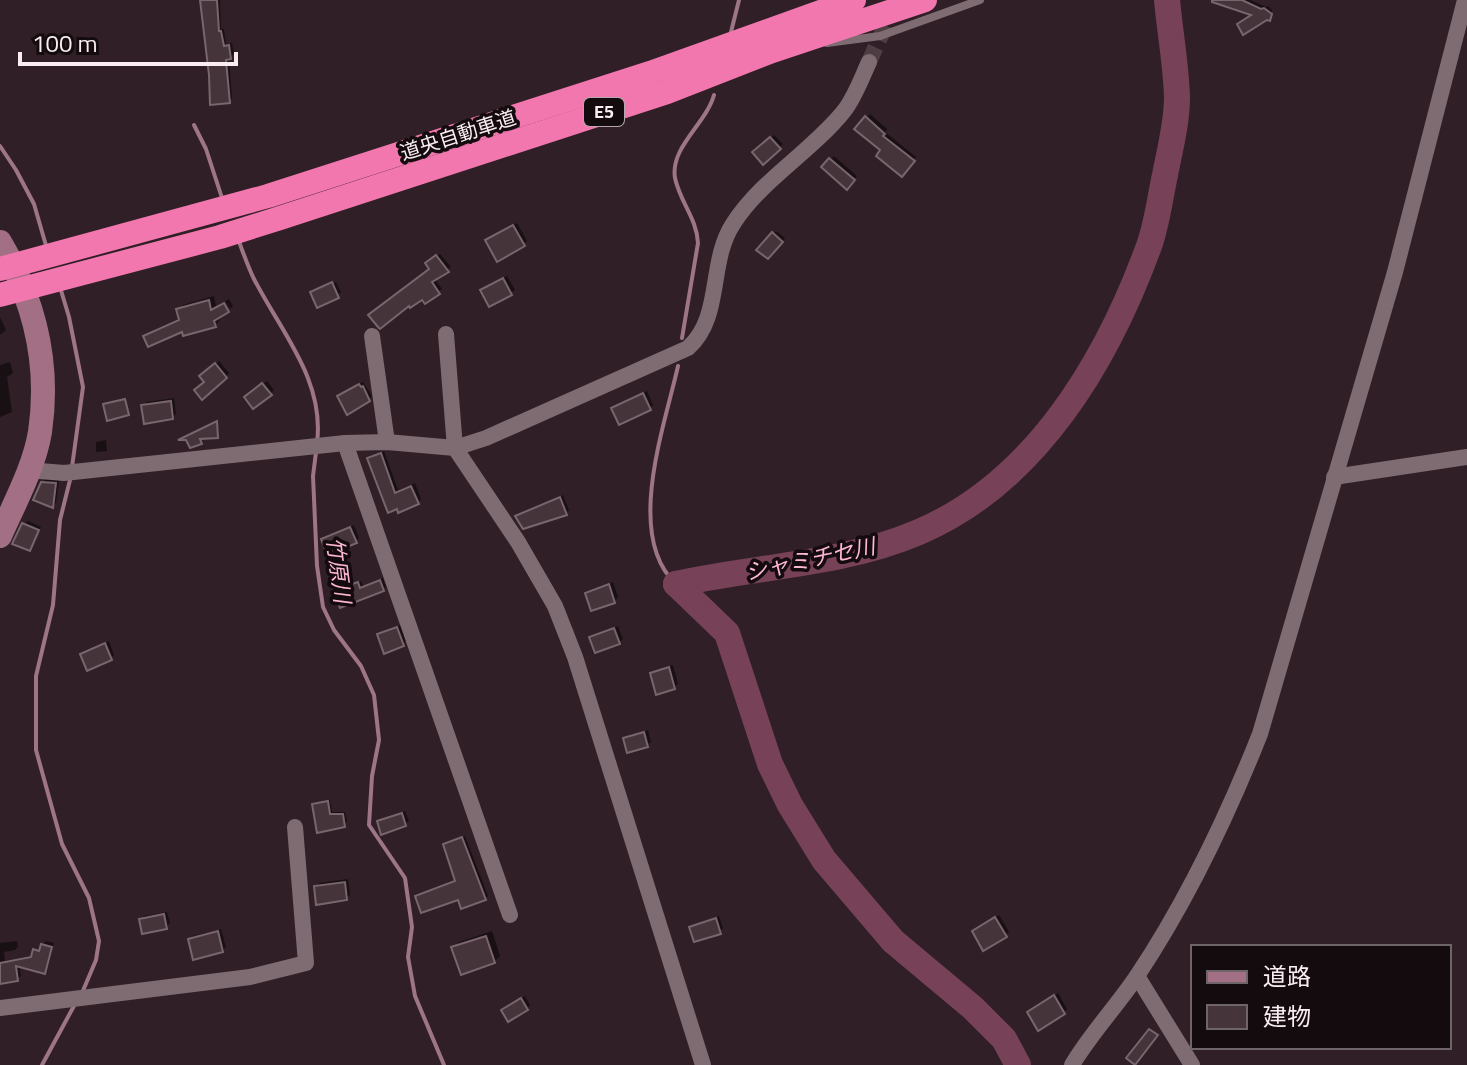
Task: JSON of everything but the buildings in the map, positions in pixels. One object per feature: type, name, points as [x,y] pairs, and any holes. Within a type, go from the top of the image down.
[{"type":"highway","name":"道央自動車道","points":[[0,269],[268,196],[650,73],[854,0]]},
{"type":"highway","name":"道央自動車道","points":[[0,295],[220,237],[280,218],[667,92],[772,51],[925,0]]},
{"type":"street","points":[[1072,1065],[1137,976],[1198,870],[1254,749],[1274,691],[1399,256],[1465,0]]},
{"type":"street","points":[[28,470],[64,473],[345,443],[387,442],[455,448],[486,438],[688,348],[700,337],[708,320],[721,249],[731,226],[747,204],[846,109],[869,62]]},
{"type":"street","points":[[0,242],[37,326],[43,364],[40,434],[0,536]]},
{"type":"street","points":[[446,334],[455,448],[518,542],[555,606],[575,657],[703,1065]]},
{"type":"street","points":[[372,336],[387,442]]},
{"type":"street","points":[[345,443],[510,915]]},
{"type":"street","points":[[1334,477],[1467,457]]},
{"type":"street","points":[[0,1008],[125,991],[206,984],[306,963],[295,827]]},
{"type":"street","points":[[1137,976],[1192,1065]]},
{"type":"lane","points":[[772,51],[880,36],[980,0]]},
{"type":"waterway","points":[[731,32],[739,0]]},
{"type":"waterway","name":"シャミチセ川","points":[[676,584],[830,558],[890,543],[961,510],[998,482],[1032,450],[1089,374],[1132,289],[1152,238],[1177,107],[1167,0]]},
{"type":"waterway","points":[[682,338],[698,243],[695,226],[677,187],[675,167],[683,146],[714,95]]},
{"type":"waterway","name":"竹原川","points":[[194,125],[206,149],[223,201]]},
{"type":"waterway","points":[[0,146],[34,204],[47,249]]},
{"type":"waterway","name":"竹原川","points":[[238,239],[254,279],[308,377],[318,420],[317,443]]},
{"type":"waterway","points":[[60,287],[83,387],[72,467]]},
{"type":"waterway","points":[[676,584],[661,563],[653,538],[650,509],[658,448],[678,366]]},
{"type":"waterway","name":"竹原川","points":[[316,452],[313,476],[317,566],[323,607],[334,630],[361,666],[374,695],[379,740],[372,776],[369,825],[405,878],[412,927],[408,957],[415,996],[444,1065]]},
{"type":"waterway","points":[[71,476],[60,520],[53,605],[36,676],[36,750],[62,844],[89,898],[99,941],[96,960],[82,993]]},
{"type":"waterway","name":"シャミチセ川","points":[[676,584],[727,633],[770,764],[790,805],[824,860],[893,941],[973,1008],[1004,1039],[1018,1065]]},
{"type":"waterway","points":[[42,1065],[75,1004]]},
{"type":"tunnel","points":[[869,62],[893,9]]}]
